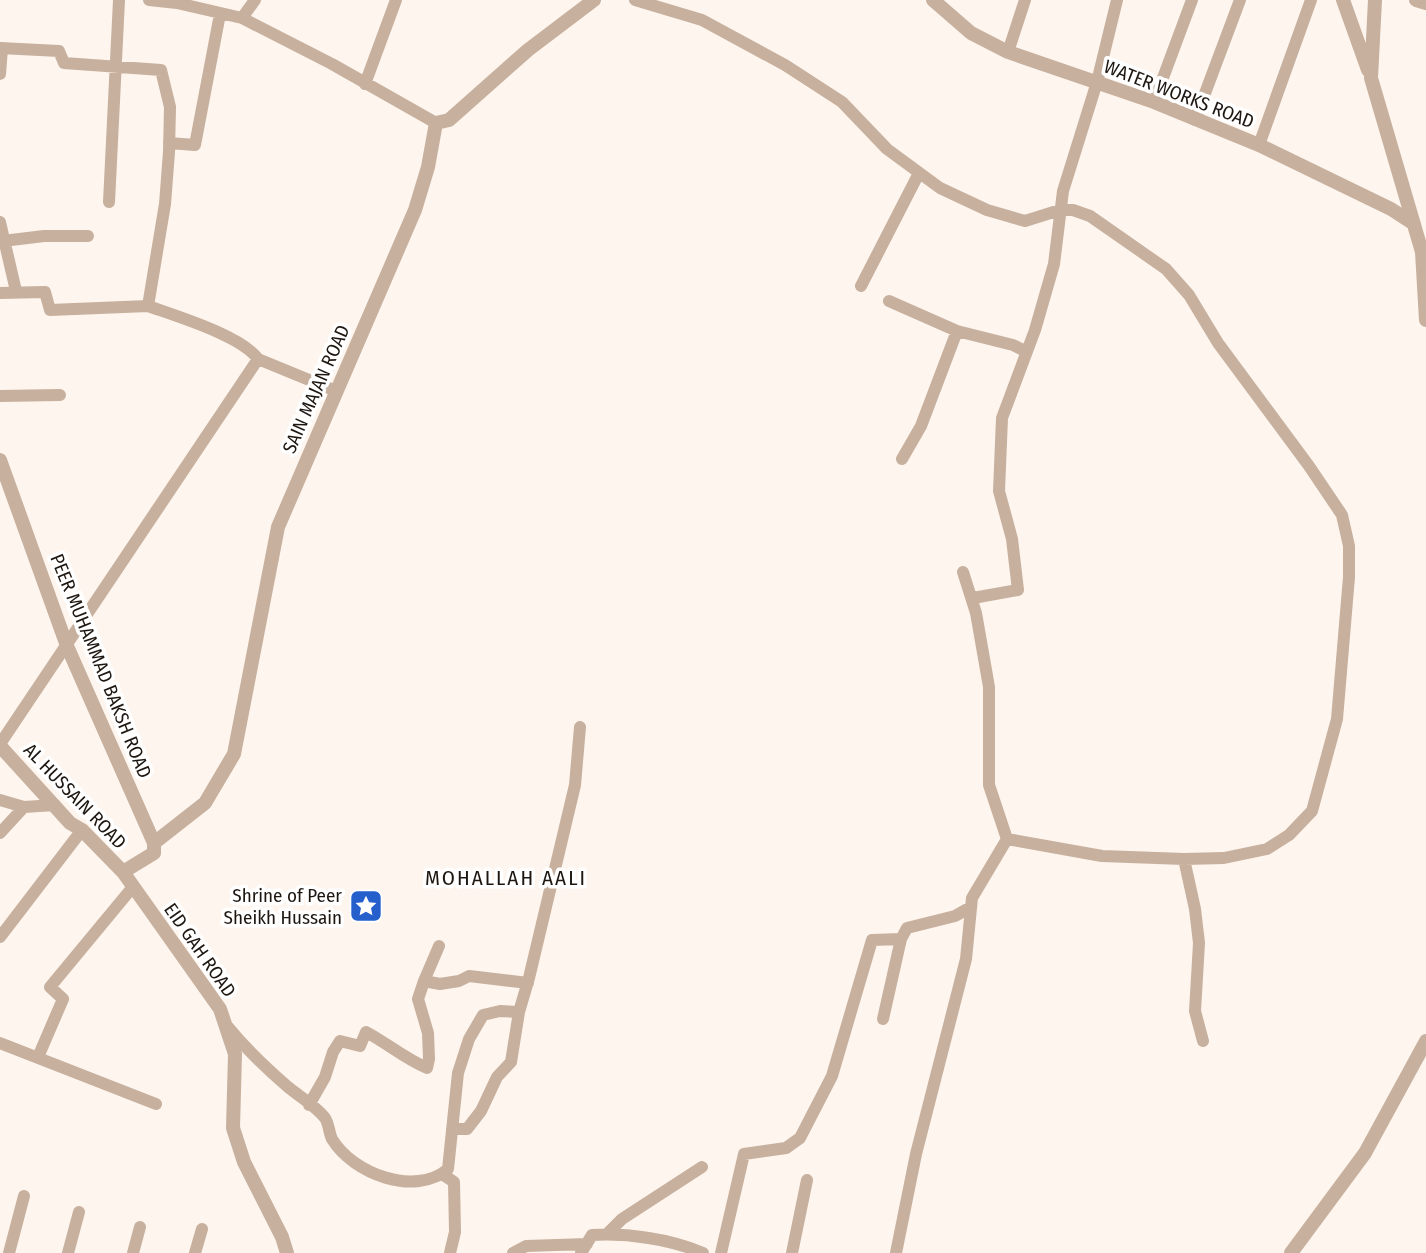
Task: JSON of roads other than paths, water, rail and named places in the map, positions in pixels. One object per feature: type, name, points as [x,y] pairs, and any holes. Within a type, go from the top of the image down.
[{"type":"street","points":[[109,202],[119,0]]},
{"type":"street","points":[[149,0],[242,18],[436,123],[449,120],[528,50],[594,0]]},
{"type":"street","points":[[242,18],[255,0]]},
{"type":"street","points":[[365,84],[396,0]]},
{"type":"street","points":[[635,0],[702,20],[785,65],[842,102],[887,149],[940,188],[987,211],[1025,221],[1060,210],[1073,210],[1090,216],[1166,269],[1189,295],[1217,343],[1309,466],[1342,515],[1349,546],[1349,577],[1337,719],[1312,811],[1289,835],[1267,849],[1224,858],[1184,859],[1102,856],[1007,839]]},
{"type":"street","name":"WATER WORKS ROAD","points":[[933,0],[971,33],[1007,51],[1154,102],[1259,145],[1391,209],[1414,223]]},
{"type":"street","points":[[1007,51],[1025,0]]},
{"type":"street","points":[[973,598],[1018,590],[1012,540],[999,491],[1002,418],[1035,330],[1054,264],[1063,191],[1097,82],[1117,0]]},
{"type":"street","points":[[1154,102],[1192,0]]},
{"type":"street","points":[[1195,120],[1240,0]]},
{"type":"street","points":[[1259,145],[1311,0]]},
{"type":"street","points":[[1343,0],[1371,78],[1424,252],[1426,320]]},
{"type":"street","points":[[1371,78],[1375,0]]},
{"type":"street","points":[[1416,0],[1426,3]]},
{"type":"street","points":[[169,143],[195,145],[220,14]]},
{"type":"street","points":[[0,75],[1,48],[59,51],[64,63],[161,70],[170,107],[169,143],[165,204],[148,306]]},
{"type":"street","name":"SAIN MAJAN ROAD","points":[[154,843],[205,803],[234,754],[278,527],[415,210],[428,167],[436,123]]},
{"type":"street","points":[[861,286],[919,173]]},
{"type":"street","points":[[0,222],[16,291]]},
{"type":"street","points":[[3,240],[88,236]]},
{"type":"street","points":[[0,293],[45,292],[50,310],[148,306],[210,329],[252,350],[258,359],[336,391]]},
{"type":"street","points":[[889,301],[957,331],[1013,345],[1025,351]]},
{"type":"street","points":[[902,459],[921,426],[957,331]]},
{"type":"street","points":[[0,745],[258,359]]},
{"type":"street","points":[[0,396],[60,395]]},
{"type":"street","name":"PEER MUHAMMAD BAKSH ROAD","points":[[0,460],[67,646],[154,843]]},
{"type":"street","points":[[896,1253],[913,1166],[966,959],[972,898],[1007,839],[989,785],[989,687],[973,598],[964,572]]},
{"type":"street","points":[[452,1129],[467,1129],[481,1111],[497,1077],[511,1062],[519,1012],[575,785],[580,727]]},
{"type":"street","name":"AL HUSSAIN ROAD","points":[[0,745],[70,823],[82,830],[123,872]]},
{"type":"street","points":[[0,800],[24,807],[55,806]]},
{"type":"street","points":[[0,833],[24,807]]},
{"type":"street","points":[[0,937],[82,830]]},
{"type":"street","points":[[123,872],[154,853],[154,843]]},
{"type":"street","points":[[1184,859],[1199,943],[1195,1011],[1203,1041]]},
{"type":"street","name":"EID GAH ROAD","points":[[123,872],[220,1009],[235,1054],[233,1128],[244,1162],[282,1237],[287,1253]]},
{"type":"street","points":[[38,1057],[62,999],[50,987],[132,888]]},
{"type":"street","points":[[883,1019],[901,939],[907,928],[955,916],[971,906]]},
{"type":"street","points":[[721,1253],[744,1154],[786,1148],[800,1139],[832,1076],[872,940],[901,939]]},
{"type":"street","points":[[309,1105],[324,1077],[332,1052],[340,1041],[360,1046],[366,1032],[407,1059],[427,1068],[428,1033],[418,999],[439,946]]},
{"type":"street","points":[[424,981],[440,984],[459,981],[469,976],[528,982]]},
{"type":"street","points":[[225,1024],[249,1052],[325,1118],[332,1139],[353,1161],[366,1169],[408,1182],[437,1178],[448,1169],[458,1073],[469,1039],[483,1015],[500,1011],[519,1012]]},
{"type":"street","points":[[1291,1253],[1365,1153],[1426,1041]]},
{"type":"street","points":[[1,1047],[38,1057],[156,1104]]},
{"type":"street","points":[[607,1234],[622,1219],[702,1167]]},
{"type":"street","points":[[442,1174],[454,1182],[455,1232],[450,1253]]},
{"type":"street","points":[[792,1253],[807,1180]]},
{"type":"street","points":[[9,1253],[24,1196]]},
{"type":"street","points":[[68,1253],[79,1212]]},
{"type":"street","points":[[133,1253],[140,1227]]},
{"type":"street","points":[[195,1253],[202,1229]]},
{"type":"street","points":[[513,1253],[526,1246],[584,1248],[592,1235],[607,1234],[684,1245],[704,1253]]},
{"type":"place","name":"Shrine of Peer Sheikh Hussain","points":[[366,906]]},
{"type":"district","name":"MOHALLAH AALI","points":[[506,878]]}]
